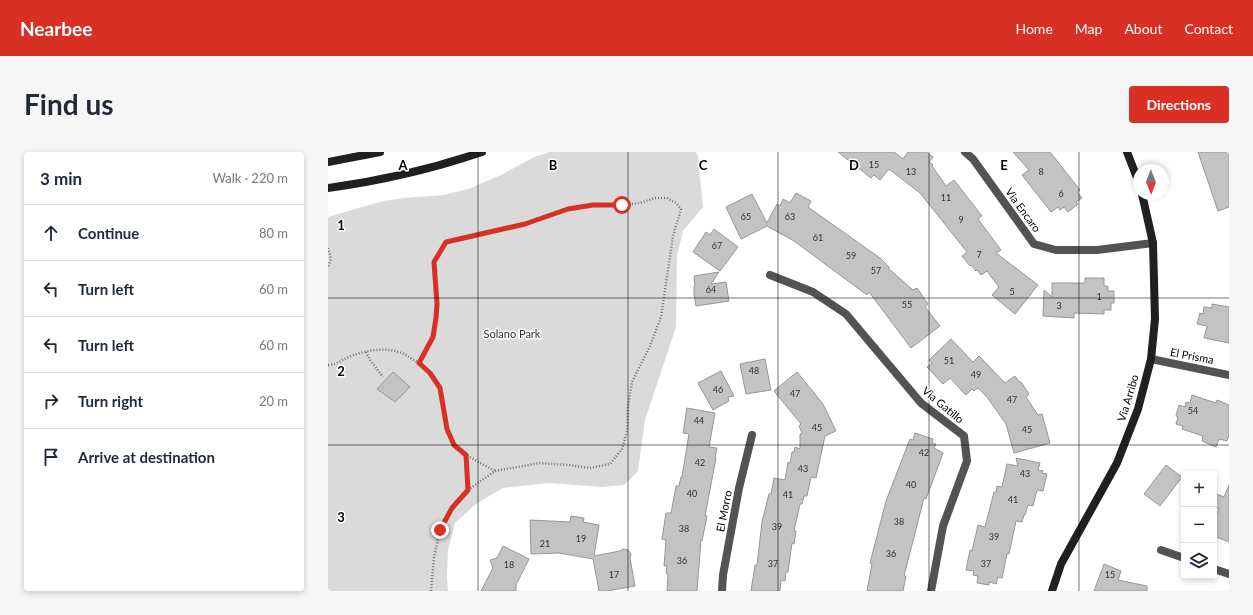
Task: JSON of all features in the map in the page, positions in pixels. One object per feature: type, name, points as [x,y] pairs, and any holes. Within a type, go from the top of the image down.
[{"type":"street","points":[[328,162],[380,152]]},
{"type":"street","points":[[328,188],[372,181],[416,171],[482,152]]},
{"type":"street","name":"Via Encaro","points":[[965,152],[977,165],[1034,244],[1056,250],[1098,250],[1152,243]]},
{"type":"street","points":[[1127,152],[1133,168]]},
{"type":"street","name":"Via Arribo","points":[[1052,591],[1062,564],[1117,463],[1138,409],[1151,359],[1155,319],[1152,243],[1143,200]]},
{"type":"street","name":"Via Gatillo","points":[[770,275],[813,292],[846,314],[921,403],[964,436],[967,461],[943,526],[931,591]]},
{"type":"street","name":"El Prisma","points":[[1151,359],[1229,375]]},
{"type":"street","name":"El Morro","points":[[722,591],[723,575],[739,488],[752,436]]},
{"type":"street","points":[[1161,550],[1181,557]]},
{"type":"street","points":[[1217,570],[1229,574]]},
{"type":"path","points":[[419,363],[433,337],[437,304],[434,262],[446,242],[525,224],[568,209],[593,205],[622,205],[640,203],[655,198],[667,198],[676,203],[681,209],[673,236],[661,317],[650,346],[632,382],[628,406],[627,431],[622,449],[610,464],[590,468],[540,463],[495,471],[468,490],[452,508],[440,530],[434,557],[431,591]]},
{"type":"path","points":[[328,248],[331,259],[328,268]]},
{"type":"path","points":[[328,365],[333,365],[350,356],[366,352],[386,350],[403,354],[419,363],[430,373],[440,388],[447,429],[454,445],[466,455],[495,471]]},
{"type":"path","points":[[366,352],[383,377]]},
{"type":"path","points":[[466,455],[468,490]]},
{"type":"green space","name":"Solano Park","points":[[550,152],[696,152],[698,157],[703,207],[683,231],[677,255],[676,327],[645,420],[638,471],[624,485],[602,487],[549,483],[503,488],[476,504],[455,523],[448,550],[448,591],[328,591],[328,217],[383,201],[444,195],[468,189],[501,175],[534,157]]},
{"type":"building","points":[[838,152],[894,152],[903,159],[908,152],[926,152],[933,157],[929,162],[933,165],[932,166],[946,186],[954,180],[982,216],[978,219],[1001,250],[996,253],[1038,285],[1015,314],[992,295],[999,287],[987,271],[981,275],[971,265],[970,266],[962,256],[967,252],[920,193],[889,169],[880,180],[874,175],[871,178]]},
{"type":"building","points":[[1013,152],[1050,152],[1080,190],[1077,192],[1082,198],[1076,202],[1078,204],[1068,212],[1064,207],[1060,210],[1058,207],[1051,212],[1022,175],[1029,170]]},
{"type":"building","points":[[1198,152],[1229,152],[1229,207],[1218,211]]},
{"type":"building","points":[[796,193],[811,201],[808,207],[880,258],[889,267],[889,269],[913,290],[917,288],[928,304],[925,307],[940,326],[911,348],[869,292],[867,295],[794,241],[767,226],[741,239],[726,207],[752,194],[767,223],[777,204],[780,206],[783,199],[790,203]]},
{"type":"building","points":[[714,229],[738,247],[720,271],[693,252],[706,232],[710,235]]},
{"type":"building","points":[[719,272],[711,284],[726,282],[729,301],[696,306],[694,276]]},
{"type":"building","points":[[1085,278],[1104,278],[1104,286],[1108,286],[1108,291],[1114,291],[1114,303],[1111,303],[1111,310],[1104,310],[1104,314],[1074,313],[1074,318],[1043,316],[1044,290],[1052,297],[1052,283],[1085,283]]},
{"type":"building","points":[[1212,304],[1229,307],[1229,343],[1204,338],[1207,326],[1197,324],[1200,313],[1203,314],[1204,307],[1212,308]]},
{"type":"building","points":[[951,339],[973,362],[979,356],[1005,383],[1015,376],[1019,382],[1021,382],[1029,394],[1026,397],[1038,415],[1042,414],[1050,443],[1014,453],[1006,424],[987,397],[978,388],[974,391],[972,389],[966,395],[950,378],[943,384],[927,367],[932,363],[929,360]]},
{"type":"building","points":[[765,359],[771,390],[746,394],[740,364]]},
{"type":"building","points":[[721,371],[734,396],[728,397],[729,401],[713,410],[698,383]]},
{"type":"building","points":[[393,372],[410,387],[395,402],[377,389]]},
{"type":"building","points":[[797,372],[823,404],[836,431],[825,436],[816,478],[811,477],[807,496],[804,496],[802,504],[800,504],[794,531],[796,531],[794,544],[792,543],[788,572],[786,572],[785,581],[781,580],[780,591],[751,591],[755,565],[757,565],[762,522],[769,494],[771,494],[774,478],[785,480],[788,462],[790,463],[792,452],[794,452],[795,447],[800,449],[800,434],[802,433],[799,426],[801,424],[774,391]]},
{"type":"building","points":[[1192,395],[1216,403],[1217,400],[1229,405],[1229,435],[1227,441],[1219,439],[1216,447],[1202,441],[1203,436],[1182,429],[1183,426],[1176,424],[1178,417],[1176,416],[1179,405],[1185,407],[1186,402],[1190,403]]},
{"type":"building","points":[[687,408],[715,413],[709,447],[717,448],[716,458],[705,516],[707,516],[702,541],[701,540],[697,591],[667,591],[668,574],[666,573],[667,566],[664,566],[666,540],[662,539],[666,513],[671,513],[676,486],[679,486],[682,477],[689,434],[683,433]]},
{"type":"building","points":[[915,433],[933,439],[932,443],[936,444],[934,448],[943,453],[926,499],[924,498],[904,576],[906,576],[903,591],[867,591],[872,564],[870,563],[886,501],[910,439],[913,440]]},
{"type":"building","points":[[1016,458],[1040,463],[1038,470],[1047,474],[1043,491],[1037,490],[1033,506],[1028,505],[1022,522],[1016,521],[1002,578],[998,577],[996,584],[989,582],[989,585],[977,583],[978,576],[973,575],[974,571],[966,570],[970,550],[972,551],[978,525],[985,527],[994,492],[996,492],[997,486],[1002,487],[1007,464],[1018,466]]},
{"type":"building","points":[[1166,465],[1181,476],[1160,506],[1144,494]]},
{"type":"building","points":[[1229,485],[1229,542],[1217,537],[1217,513],[1219,509],[1217,508],[1217,494],[1224,497]]},
{"type":"building","points":[[571,516],[584,518],[583,522],[599,525],[594,556],[620,551],[623,549],[628,550],[631,554],[630,558],[635,586],[599,591],[593,559],[559,553],[531,554],[530,520],[570,522]]},
{"type":"building","points":[[503,546],[529,559],[516,585],[516,591],[481,591],[493,568],[490,560],[497,558]]},
{"type":"building","points":[[1104,564],[1121,571],[1118,580],[1147,586],[1147,591],[1094,591]]},
{"type":"route","points":[[440,530],[452,508],[468,490],[466,455],[454,445],[447,429],[440,388],[430,373],[419,363],[433,337],[436,318],[437,304],[434,262],[446,242],[525,224],[568,209],[593,205],[622,205]]}]
